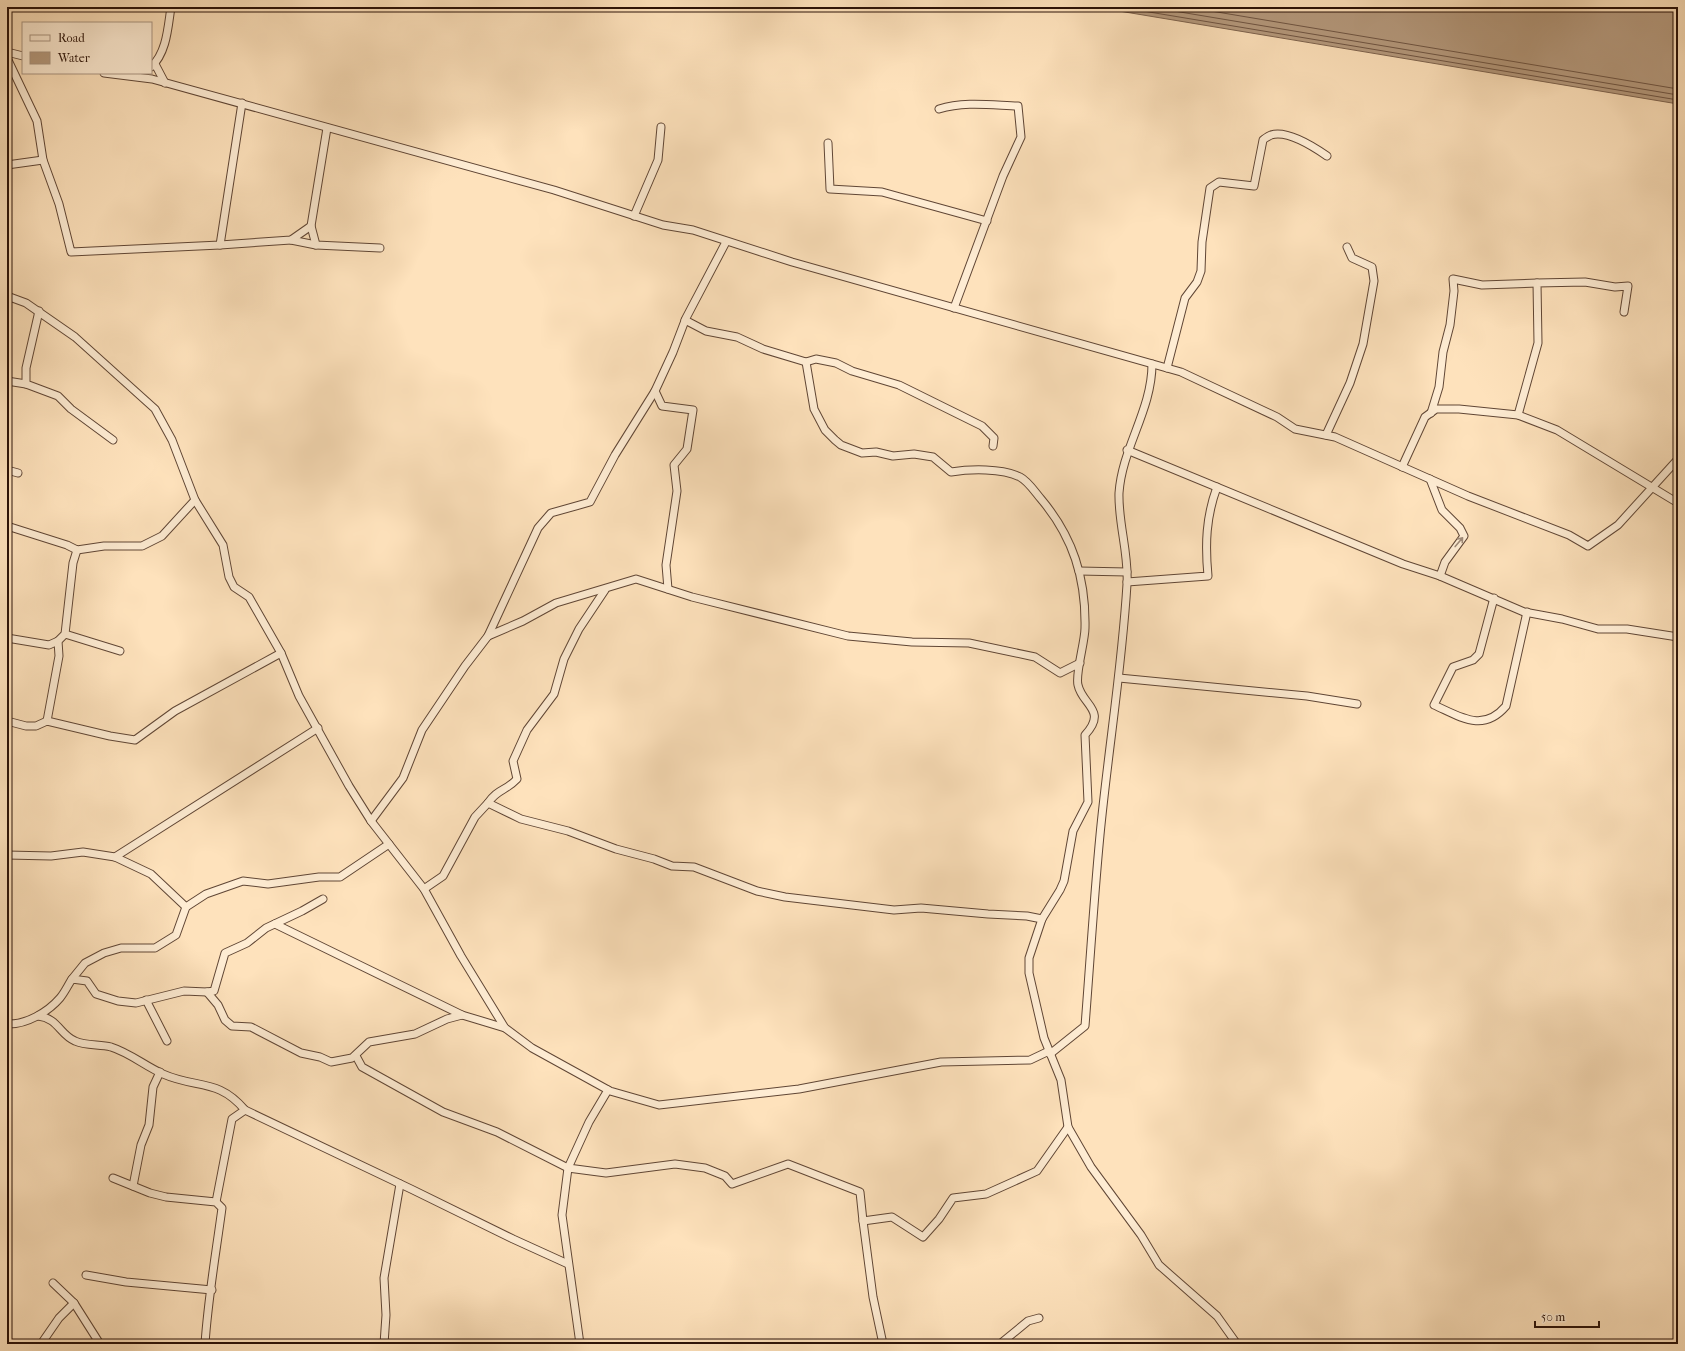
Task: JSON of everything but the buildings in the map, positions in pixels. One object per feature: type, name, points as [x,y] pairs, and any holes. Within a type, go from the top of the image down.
[{"type":"street","points":[[166,83],[153,65],[165,42],[171,7]]},
{"type":"street","points":[[7,52],[22,56]]},
{"type":"street","points":[[7,58],[37,121],[43,160],[59,204],[71,252],[291,240],[316,246],[380,248]]},
{"type":"street","points":[[122,74],[141,75],[554,190],[663,226],[693,230],[726,242],[1181,372],[1277,417],[1295,429],[1335,436],[1430,479],[1569,535],[1588,546],[1618,525],[1678,459]]},
{"type":"street","points":[[220,245],[242,103]]},
{"type":"street","points":[[939,109],[952,105],[964,104],[1018,106],[1021,137],[1003,176],[954,308]]},
{"type":"street","points":[[634,216],[658,160],[661,127]]},
{"type":"street","points":[[316,246],[311,226],[327,128]]},
{"type":"street","points":[[1167,368],[1185,298],[1197,282],[1201,271],[1202,242],[1210,188],[1219,182],[1254,186],[1263,140],[1272,135],[1290,136],[1314,147],[1327,156]]},
{"type":"street","points":[[828,143],[830,189],[882,192],[987,221]]},
{"type":"street","points":[[7,164],[43,160]]},
{"type":"street","points":[[291,240],[311,226]]},
{"type":"street","points":[[371,821],[403,778],[422,730],[465,666],[488,636],[538,528],[551,513],[590,502],[615,455],[654,391],[673,352],[685,320],[726,242]]},
{"type":"street","points":[[1326,435],[1350,383],[1361,350],[1374,281],[1372,267],[1352,258],[1348,247]]},
{"type":"street","points":[[1431,413],[1439,387],[1443,352],[1450,325],[1454,291],[1453,279],[1482,284],[1585,282],[1615,287],[1628,286],[1624,312]]},
{"type":"street","points":[[1518,415],[1538,343],[1537,283]]},
{"type":"street","points":[[7,296],[26,304],[75,337],[155,410],[172,440],[195,500],[223,545],[230,577],[234,587],[249,597],[281,653],[299,696],[349,786],[371,821],[424,889],[461,956],[505,1028]]},
{"type":"street","points":[[26,384],[26,368],[39,312]]},
{"type":"street","points":[[685,320],[706,331],[737,337],[763,349],[806,362],[816,359],[836,363],[900,386],[982,426],[994,438],[993,446]]},
{"type":"street","points":[[806,362],[814,409],[825,430],[842,445],[862,452],[876,452],[893,456],[914,454],[933,457],[951,472],[977,469],[1020,477],[1034,489],[1055,517],[1072,548],[1080,571],[1085,607],[1085,629],[1078,685],[1094,713],[1092,726],[1085,735],[1088,802],[1073,831],[1060,890],[1042,919],[1032,946],[1029,972],[1049,1052],[1061,1080],[1068,1127],[1091,1167],[1141,1235],[1159,1265],[1218,1316],[1237,1344]]},
{"type":"street","points":[[275,924],[462,1015],[505,1028],[532,1048],[608,1090],[659,1105],[799,1089],[941,1062],[1030,1060],[1049,1052],[1085,1026],[1100,835],[1119,678],[1128,582],[1119,494],[1127,450],[1138,426],[1152,382],[1152,364]]},
{"type":"street","points":[[7,381],[26,384],[58,396],[71,409],[113,440]]},
{"type":"street","points":[[654,391],[662,406],[693,410],[687,449],[674,465],[677,491],[666,565],[668,589]]},
{"type":"street","points":[[1402,467],[1424,418],[1436,409],[1458,409],[1518,415],[1557,430],[1678,502]]},
{"type":"street","points":[[1127,450],[1403,564],[1440,576],[1527,612],[1562,618],[1598,629],[1627,629],[1678,637]]},
{"type":"street","points":[[7,470],[18,473]]},
{"type":"street","points":[[1430,479],[1442,510],[1460,528],[1464,536],[1445,562],[1440,576]]},
{"type":"street","points":[[1128,582],[1208,576],[1205,536],[1216,487]]},
{"type":"street","points":[[7,526],[68,545],[77,550],[104,546],[133,546],[149,544],[168,531],[195,500]]},
{"type":"street","points":[[7,638],[49,645],[58,641],[65,634],[73,563],[77,550]]},
{"type":"street","points":[[1080,571],[1126,572]]},
{"type":"street","points":[[488,636],[524,621],[556,603],[605,590],[636,579],[692,598],[848,636],[912,642],[969,643],[1035,656],[1060,674],[1080,663]]},
{"type":"street","points":[[424,889],[443,876],[475,817],[494,794],[510,786],[516,779],[513,761],[527,730],[554,694],[564,659],[579,629],[605,590]]},
{"type":"street","points":[[1494,598],[1479,654],[1473,660],[1453,667],[1434,705],[1471,720],[1482,722],[1498,716],[1506,706],[1527,612]]},
{"type":"street","points":[[65,634],[120,651]]},
{"type":"street","points":[[47,721],[59,656],[58,641]]},
{"type":"street","points":[[7,721],[26,726],[36,726],[47,721],[110,736],[135,740],[175,711],[281,653]]},
{"type":"street","points":[[1119,678],[1307,696],[1357,704]]},
{"type":"street","points":[[115,857],[318,728]]},
{"type":"street","points":[[488,803],[521,819],[568,831],[616,849],[654,858],[672,866],[694,867],[757,891],[894,910],[921,908],[1027,916],[1042,919]]},
{"type":"street","points":[[7,1024],[12,1024],[38,1016],[60,998],[85,962],[104,953],[121,948],[155,948],[176,935],[186,906],[206,894],[243,881],[268,884],[319,877],[340,877],[389,844]]},
{"type":"street","points":[[7,855],[52,856],[83,852],[115,857],[151,874],[186,906]]},
{"type":"street","points":[[72,979],[87,981],[96,994],[118,1001],[136,1003],[184,991],[214,991],[225,953],[247,943],[266,928],[323,899]]},
{"type":"street","points":[[207,992],[218,1005],[225,1020],[232,1026],[251,1028],[301,1053],[320,1057],[331,1062],[338,1062],[356,1056],[369,1042],[415,1034],[447,1019],[462,1015]]},
{"type":"street","points":[[146,1000],[167,1041]]},
{"type":"street","points":[[38,1016],[51,1019],[75,1041],[99,1044],[119,1050],[173,1078],[221,1089],[230,1095],[245,1110],[568,1264]]},
{"type":"street","points":[[356,1056],[362,1067],[443,1112],[497,1132],[568,1168],[606,1173],[675,1164],[705,1168],[725,1176],[732,1184],[788,1164],[860,1192],[873,1297],[883,1344]]},
{"type":"street","points":[[133,1186],[141,1145],[149,1125],[153,1087],[160,1072]]},
{"type":"street","points":[[580,1344],[562,1216],[568,1168],[589,1122],[608,1090]]},
{"type":"street","points":[[216,1202],[232,1119],[245,1110]]},
{"type":"street","points":[[863,1221],[892,1218],[923,1237],[939,1219],[953,1198],[986,1194],[1037,1171],[1068,1127]]},
{"type":"street","points":[[113,1178],[166,1197],[216,1202],[222,1208],[212,1290],[208,1306],[205,1344]]},
{"type":"street","points":[[384,1344],[386,1316],[384,1278],[400,1184]]},
{"type":"street","points":[[86,1275],[126,1282],[212,1290]]},
{"type":"street","points":[[53,1284],[74,1303],[100,1344]]},
{"type":"street","points":[[41,1344],[59,1318],[74,1303]]},
{"type":"street","points":[[1000,1344],[1028,1321],[1039,1318]]},
{"type":"water","points":[[1095,7],[1678,7],[1678,104]]}]
